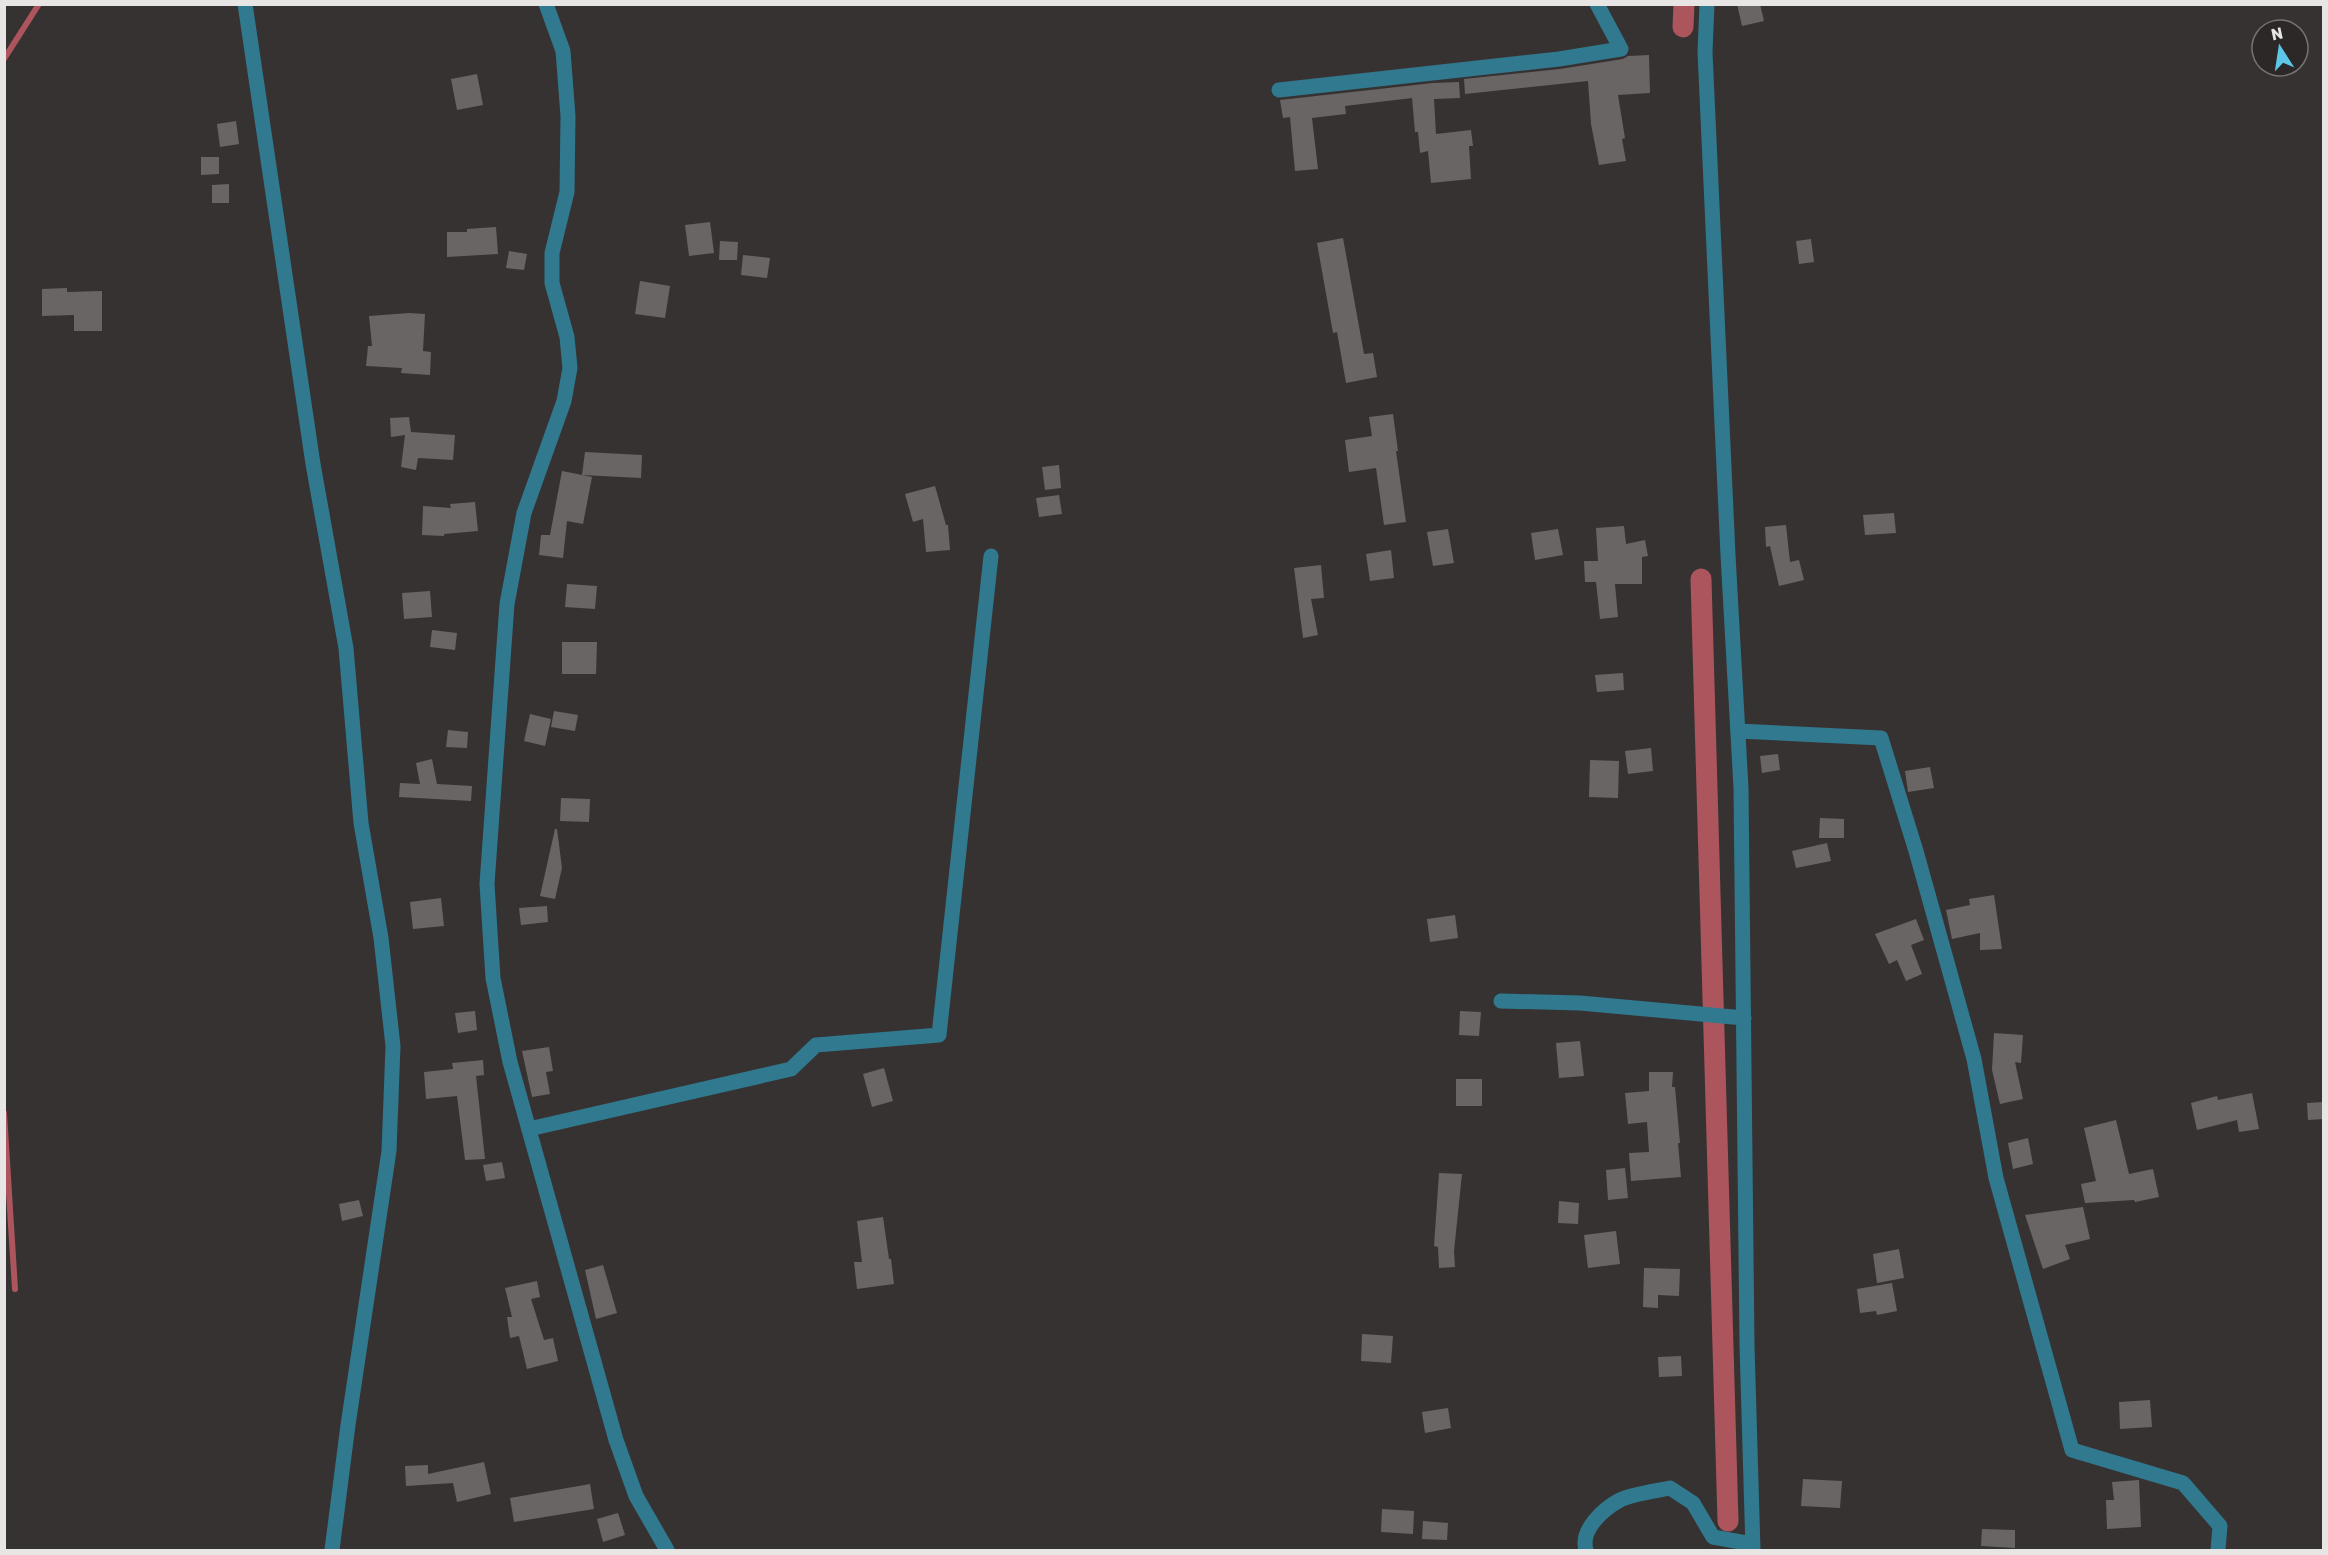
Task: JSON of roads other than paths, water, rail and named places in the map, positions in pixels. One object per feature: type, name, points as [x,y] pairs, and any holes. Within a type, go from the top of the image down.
[{"type":"street","points":[[246,4],[313,464],[346,648],[361,823],[381,938],[393,1046],[389,1152],[348,1425],[332,1551]]},
{"type":"street","points":[[546,4],[563,51],[568,116],[567,192],[552,253],[552,283],[567,337],[570,368],[564,401],[524,513],[507,604],[487,884],[493,978],[510,1062],[616,1440],[636,1496],[667,1551]]},
{"type":"street","points":[[1279,90],[1558,59],[1621,49],[1597,4]]},
{"type":"street","points":[[1586,1551],[1589,1526],[1620,1500],[1670,1488],[1693,1503],[1713,1537],[1753,1547],[1747,1345],[1741,788],[1727,543],[1706,64],[1707,4]]},
{"type":"street","points":[[529,1130],[790,1069],[816,1046],[939,1035],[991,556]]},
{"type":"street","points":[[1738,731],[1881,738],[1916,851],[1974,1059],[1996,1178],[2073,1450],[2183,1483],[2220,1526],[2218,1551]]},
{"type":"street","points":[[1501,1001],[1580,1003],[1723,1018],[1744,1018]]},
{"type":"waterway","points":[[4,59],[39,4]]},
{"type":"waterway","points":[[1683,27],[1684,4]]},
{"type":"waterway","points":[[1701,579],[1728,1521]]},
{"type":"waterway","points":[[4,1113],[15,1289]]}]
